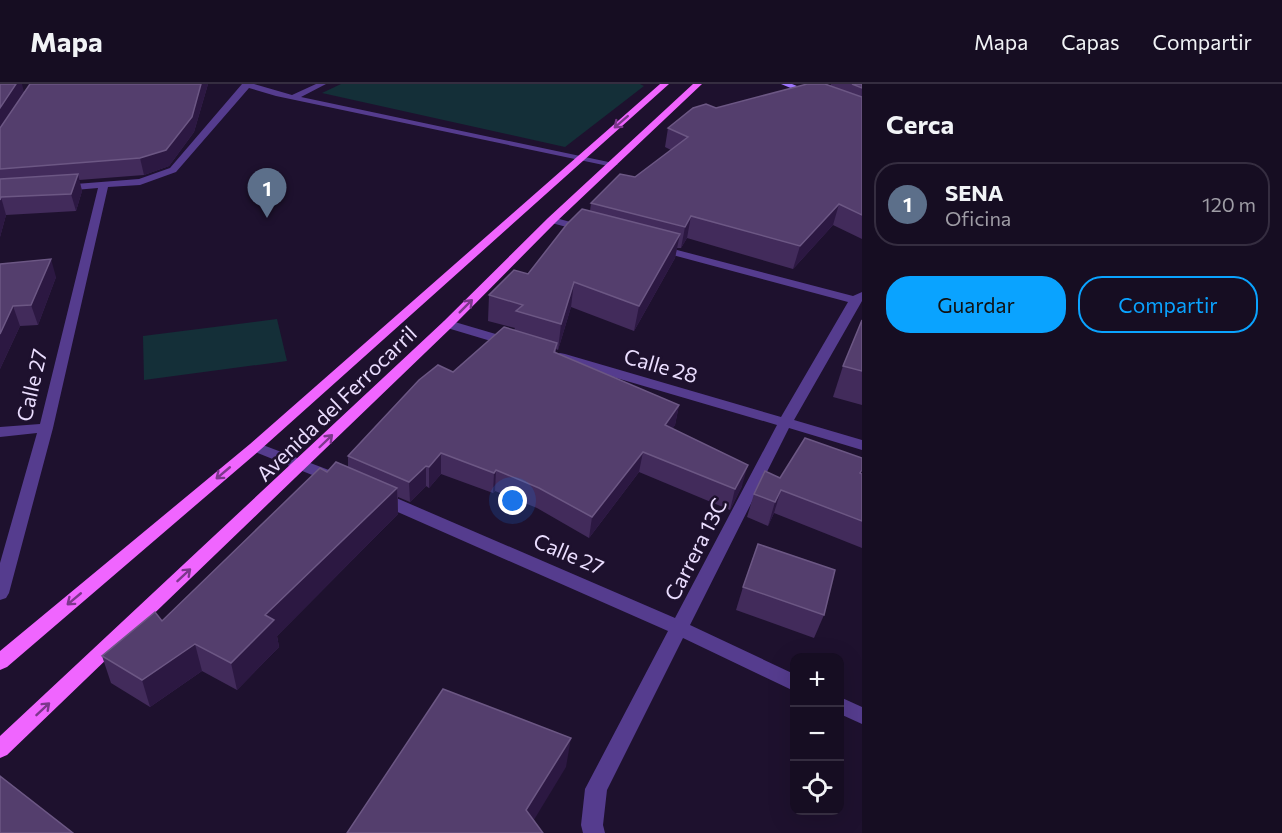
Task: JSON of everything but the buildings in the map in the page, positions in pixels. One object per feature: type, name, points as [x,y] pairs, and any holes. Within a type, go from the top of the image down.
[{"type":"main road","name":"Avenida del Ferrocarril","points":[[0,662],[255,447],[665,84]]},
{"type":"main road","name":"Avenida del Ferrocarril","points":[[0,749],[302,464],[552,220],[698,84]]},
{"type":"main road","points":[[785,84],[818,96]]},
{"type":"street","points":[[274,84],[297,96]]},
{"type":"street","points":[[297,96],[322,84]]},
{"type":"street","points":[[57,188],[140,182],[172,170],[247,85],[613,164]]},
{"type":"street","name":"Calle 27","points":[[0,593],[46,428],[103,186]]},
{"type":"street","points":[[552,220],[597,232]]},
{"type":"street","points":[[642,244],[859,298]]},
{"type":"street","name":"Carrera 13C","points":[[594,833],[592,825],[596,789],[785,423],[859,298]]},
{"type":"street","points":[[448,324],[526,347]]},
{"type":"street","name":"Calle 28","points":[[549,354],[862,445]]},
{"type":"street","points":[[0,432],[46,428]]},
{"type":"street","name":"Calle 27","points":[[255,447],[302,464],[680,628],[790,681]]},
{"type":"street","points":[[844,707],[862,716]]},
{"type":"shaded area","points":[[341,84],[640,84],[644,86],[565,147],[322,93]]},
{"type":"shaded area","points":[[277,319],[287,361],[144,380],[143,336]]},
{"type":"place","name":"SENA","points":[[267,218]]}]
